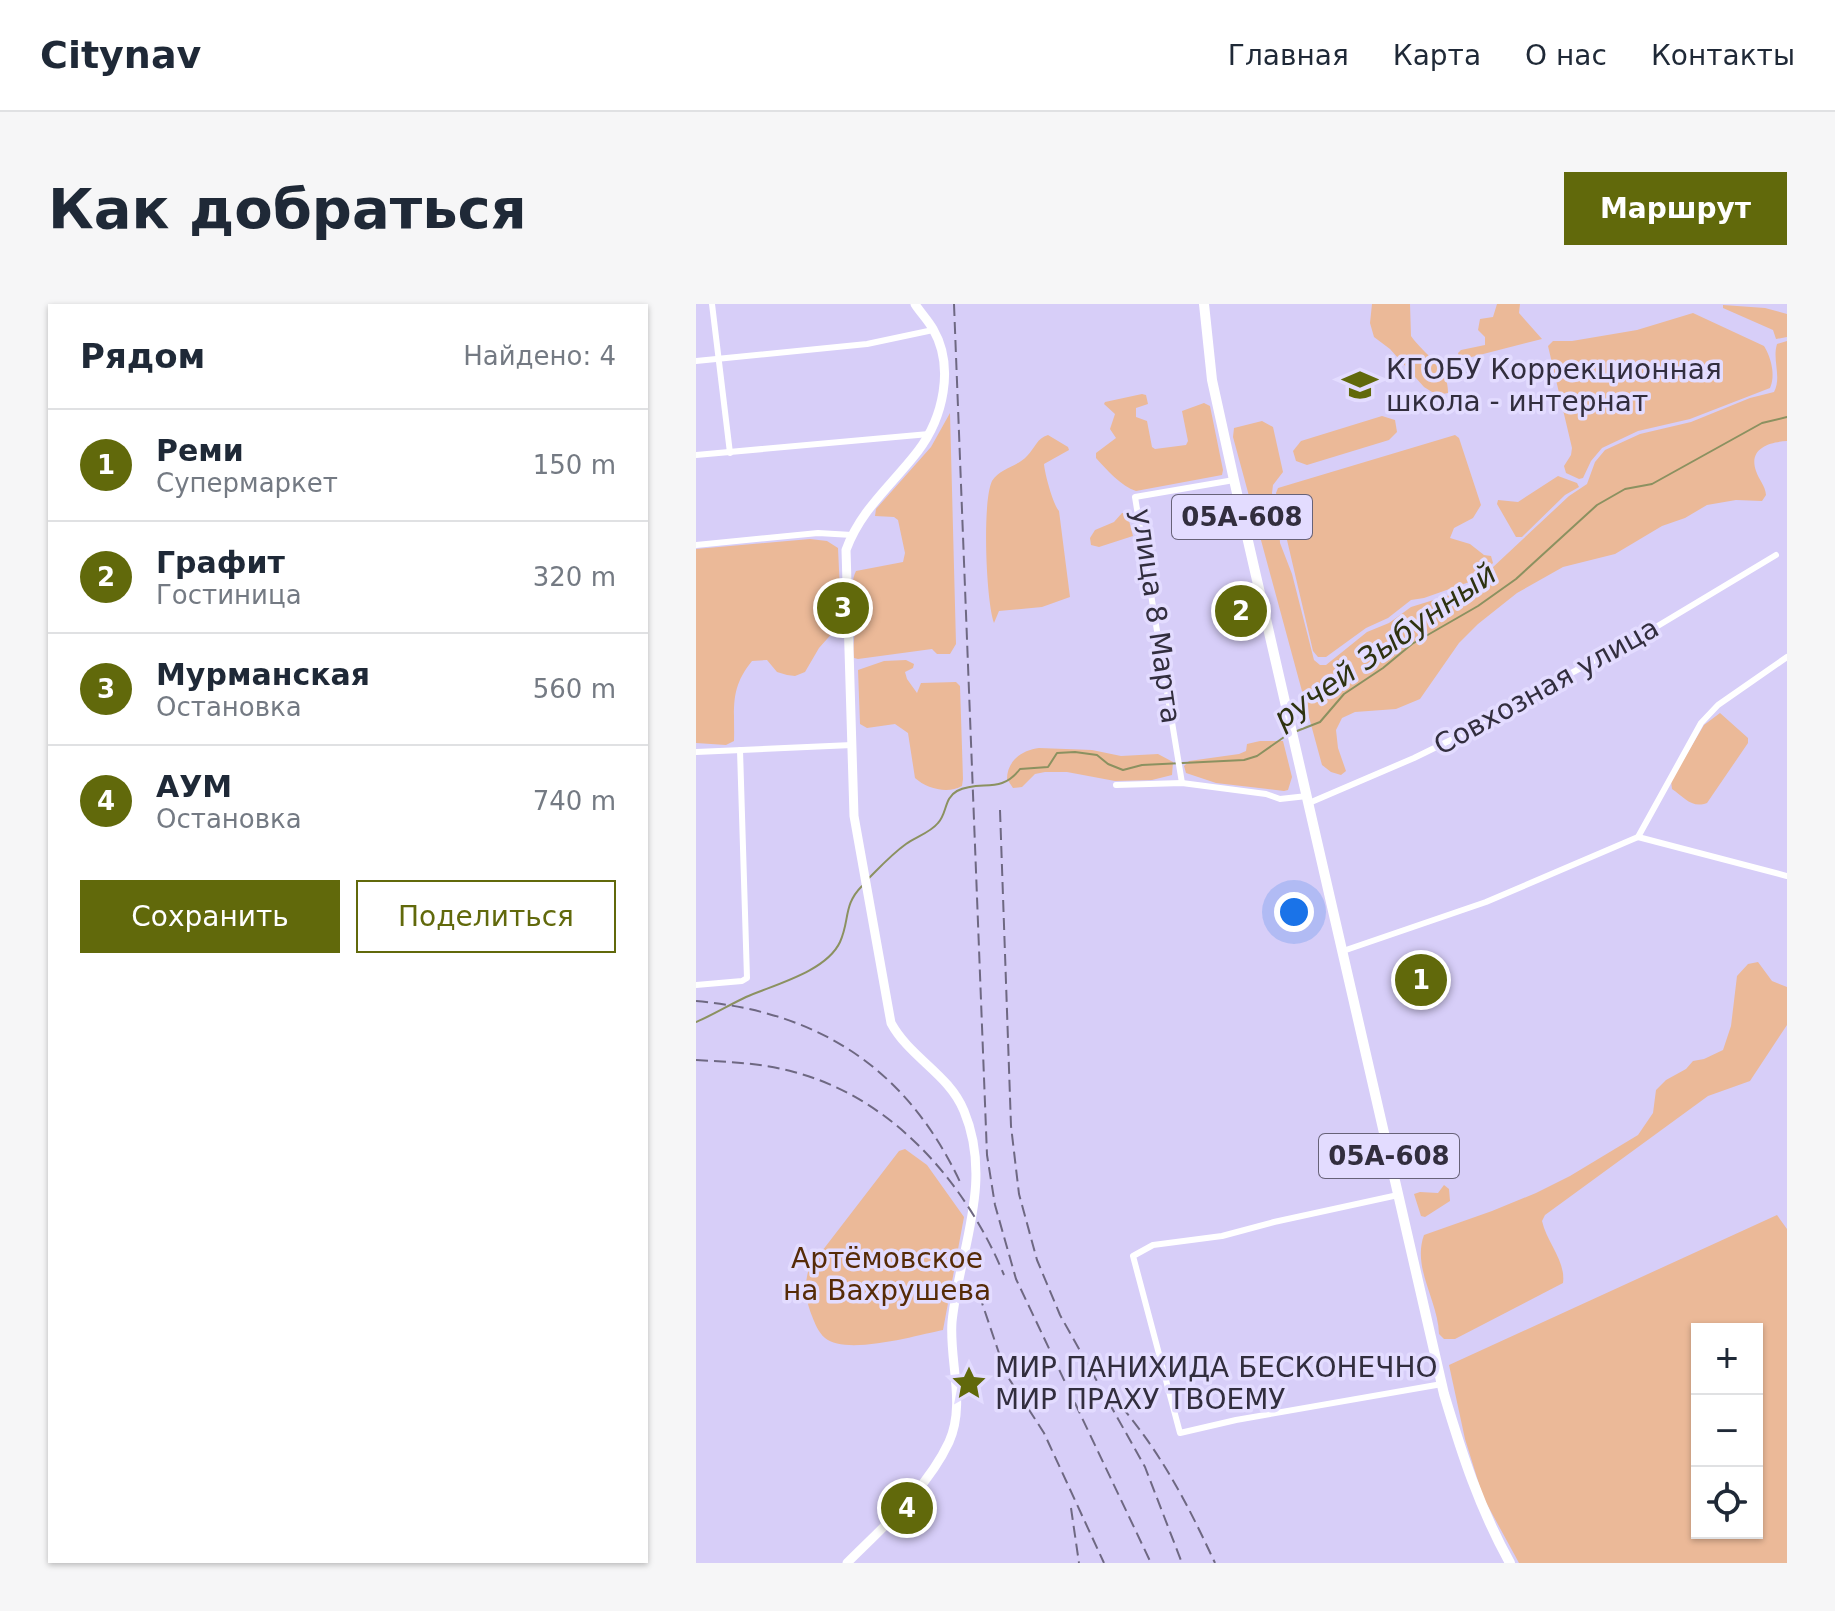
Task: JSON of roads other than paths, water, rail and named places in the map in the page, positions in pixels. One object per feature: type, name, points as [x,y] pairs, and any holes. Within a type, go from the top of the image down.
[{"type":"main road","points":[[847,1563],[920,1486],[949,1442],[957,1404],[952,1324],[976,1193],[974,1156],[964,1112],[952,1089],[906,1046],[891,1023],[854,816],[846,550],[870,505],[929,434],[944,393],[940,347],[933,330],[915,304]]},
{"type":"main road","name":"05А-608","points":[[1204,304],[1212,380],[1234,480],[1442,1384],[1464,1465],[1491,1529],[1510,1563]]},
{"type":"street","points":[[712,304],[730,453]]},
{"type":"street","points":[[696,361],[867,344],[933,330]]},
{"type":"street","points":[[696,455],[929,434]]},
{"type":"street","name":"улица 8 Марта","points":[[1182,783],[1135,497],[1234,480]]},
{"type":"street","points":[[696,545],[818,533],[852,535]]},
{"type":"street","name":"Совхозная улица","points":[[1308,800],[1414,758],[1508,712],[1551,684],[1651,630],[1776,555]]},
{"type":"street","points":[[1638,837],[1701,723],[1718,705],[1787,657]]},
{"type":"street","points":[[696,752],[853,745]]},
{"type":"street","points":[[696,985],[747,978],[740,750]]},
{"type":"street","points":[[1116,785],[1182,783],[1266,794],[1280,799],[1308,800]]},
{"type":"street","points":[[1343,951],[1486,902],[1638,837],[1787,876]]},
{"type":"street","points":[[1398,1195],[1222,1236],[1153,1245],[1133,1256],[1180,1433],[1236,1420],[1442,1384]]},
{"type":"waterway","name":"ручей Зыбунный","points":[[1297,731],[1320,722],[1344,694],[1412,644],[1478,606],[1516,579],[1597,505],[1625,489],[1652,484],[1762,423],[1787,417]]},
{"type":"waterway","name":"ручей Зыбунный","points":[[869,878],[901,848],[935,826],[957,791],[1005,782],[1020,769],[1048,767],[1057,753],[1097,755],[1123,770],[1142,765],[1244,760],[1257,756],[1287,735]]},
{"type":"waterway","name":"ручей Зыбунный","points":[[696,1022],[823,962],[840,942],[849,906],[862,886]]},
{"type":"railway","points":[[954,304],[987,1155],[995,1205],[1016,1279],[1151,1563]]},
{"type":"railway","points":[[1000,810],[1011,1126],[1019,1194],[1037,1260],[1060,1315],[1145,1467],[1182,1563]]},
{"type":"railway","points":[[696,1001],[741,1007],[783,1018],[821,1034],[856,1054],[887,1079],[915,1109],[940,1144],[961,1184]]},
{"type":"railway","points":[[696,1060],[745,1063],[794,1072],[830,1084],[894,1123],[947,1177],[969,1208],[1004,1275]]},
{"type":"railway","points":[[979,1294],[1006,1374],[1044,1433],[1104,1563]]},
{"type":"railway","points":[[1121,1406],[1150,1443],[1174,1482],[1215,1563]]},
{"type":"railway","points":[[1071,1508],[1079,1563]]},
{"type":"place","name":"КГОБУ Коррекционная школа - интернат","points":[[1360,385]]},
{"type":"place","name":"Мурманская","points":[[843,608]]},
{"type":"place","name":"Графит","points":[[1241,611]]},
{"type":"place","name":"Реми","points":[[1421,980]]},
{"type":"place","name":"МИР ПАНИХИДА БЕСКОНЕЧНО МИР ПРАХУ ТВОЕМУ","points":[[969,1383]]},
{"type":"place","name":"АУМ","points":[[907,1508]]},
{"type":"park label","name":"Артёмовское на Вахрушева","points":[[887,1274]]}]
